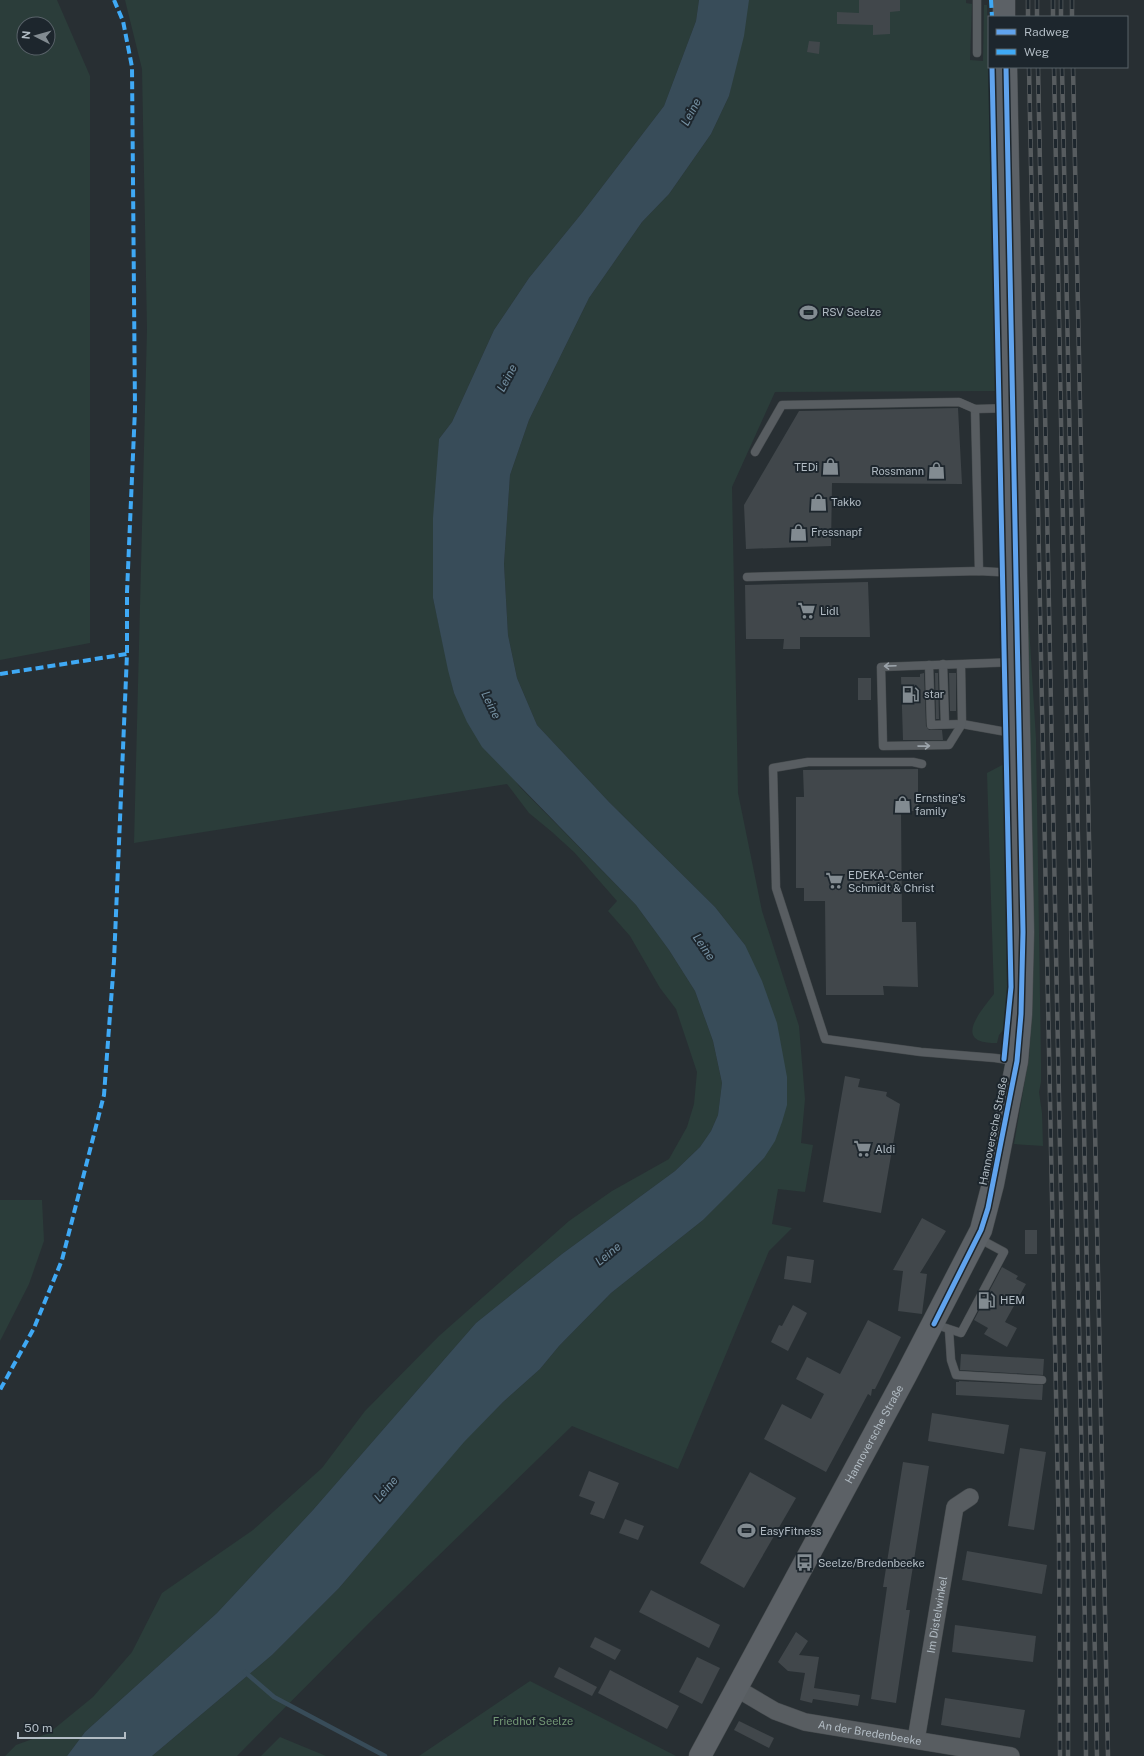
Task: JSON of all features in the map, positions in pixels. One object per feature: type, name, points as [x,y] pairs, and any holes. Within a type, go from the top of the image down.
[{"type":"street","points":[[1004,0],[1004,16]]},
{"type":"street","name":"Hannoversche Straße","points":[[700,1756],[736,1688],[942,1327],[978,1238],[988,1208],[1017,1061],[1021,1014],[1023,932],[1006,68]]},
{"type":"street","name":"Im Distelwinkel","points":[[916,1740],[955,1507],[970,1497]]},
{"type":"street","name":"An der Bredenbeeke","points":[[736,1688],[775,1711],[805,1722],[1011,1756]]},
{"type":"lane","points":[[977,53],[978,0]]},
{"type":"lane","points":[[755,452],[782,405],[958,402],[975,409],[1013,408]]},
{"type":"lane","points":[[975,409],[979,571]]},
{"type":"lane","points":[[748,577],[979,571],[1016,573]]},
{"type":"lane","points":[[961,665],[962,724],[949,745],[883,746],[881,666],[929,664],[961,665],[1018,662]]},
{"type":"lane","points":[[929,664],[931,725],[962,724],[1019,735]]},
{"type":"lane","points":[[943,664],[944,724]]},
{"type":"lane","points":[[922,764],[913,762],[808,762],[773,768],[776,888],[825,1039],[921,1052],[1017,1061]]},
{"type":"lane","points":[[942,1327],[961,1333],[1004,1252],[978,1238]]},
{"type":"lane","points":[[942,1327],[956,1375],[1042,1380]]},
{"type":"green space","points":[[0,0],[57,0],[90,76],[90,643],[0,660]]},
{"type":"green space","points":[[125,0],[699,0],[696,21],[664,106],[582,213],[529,278],[494,330],[452,422],[439,439],[433,598],[454,693],[519,786],[636,905],[669,950],[695,991],[713,1041],[722,1083],[718,1115],[711,1131],[700,1147],[675,1171],[562,1254],[476,1323],[313,1510],[217,1613],[85,1732],[67,1756],[5,1756],[16,1745],[49,1733],[93,1697],[132,1652],[162,1593],[253,1530],[322,1468],[365,1411],[439,1336],[569,1221],[612,1191],[669,1159],[687,1127],[694,1104],[697,1072],[676,1009],[660,988],[630,936],[608,911],[617,901],[574,852],[529,813],[507,784],[134,843],[147,329],[142,69]]},
{"type":"green space","points":[[748,0],[966,0],[966,3],[972,4],[970,60],[983,61],[984,5],[987,5],[996,391],[775,392],[732,487],[738,793],[762,911],[799,1026],[805,1099],[801,1143],[813,1145],[805,1192],[778,1189],[772,1224],[792,1228],[769,1251],[678,1469],[572,1426],[369,1623],[237,1756],[152,1756],[272,1655],[339,1588],[463,1442],[503,1402],[540,1369],[559,1346],[611,1293],[703,1220],[764,1158],[745,945],[715,907],[609,802],[537,725],[517,678],[508,635],[504,564],[510,475],[529,420],[589,298],[642,222],[669,194],[711,134],[729,96]]},
{"type":"green space","points":[[1025,603],[1028,610],[1036,739],[1041,1063],[1041,1082],[1039,1092],[1042,1113],[1043,1146],[1014,1144],[1029,1057],[1032,1014]]},
{"type":"green space","points":[[1004,764],[1008,989],[1004,1029],[999,1035],[997,1043],[983,1042],[975,1038],[972,1032],[973,1025],[977,1017],[994,994],[987,773]]},
{"type":"green space","points":[[0,1200],[42,1200],[44,1241],[29,1284],[0,1341]]},
{"type":"green space","name":"Friedhof Seelze","points":[[530,1681],[676,1756],[419,1756]]},
{"type":"green space","points":[[280,1737],[326,1756],[261,1756]]},
{"type":"water","name":"Leine","points":[[699,0],[749,0],[744,36],[729,96],[711,134],[669,194],[642,222],[589,298],[529,420],[510,475],[504,564],[508,635],[517,678],[537,725],[609,802],[715,907],[745,945],[762,981],[777,1023],[787,1077],[787,1105],[782,1122],[775,1141],[764,1158],[703,1220],[611,1293],[559,1346],[540,1369],[503,1402],[464,1442],[339,1588],[272,1655],[152,1756],[67,1756],[85,1732],[217,1613],[313,1510],[476,1323],[562,1254],[675,1171],[700,1147],[711,1131],[718,1115],[722,1083],[713,1041],[695,991],[669,950],[636,905],[482,747],[467,722],[454,693],[433,598],[433,518],[439,439],[452,422],[494,330],[529,278],[582,213],[664,106],[696,21]]},
{"type":"building","points":[[859,0],[900,0],[900,11],[890,12],[890,34],[873,35],[873,25],[837,24],[837,12],[859,13]]},
{"type":"building","points":[[809,41],[820,42],[819,54],[807,52]]},
{"type":"building","points":[[958,408],[962,484],[832,483],[831,546],[746,549],[744,505],[799,411]]},
{"type":"building","name":"Lidl","points":[[868,582],[870,637],[800,637],[800,649],[783,649],[784,639],[746,639],[745,585]]},
{"type":"building","name":"star","points":[[924,673],[926,726],[929,730],[942,730],[943,740],[903,740],[901,677],[920,677],[920,674]]},
{"type":"building","points":[[935,673],[938,673],[939,719],[936,719]]},
{"type":"building","points":[[949,673],[956,673],[956,711],[950,711]]},
{"type":"building","points":[[858,678],[871,678],[871,700],[858,700]]},
{"type":"building","points":[[918,769],[918,811],[901,811],[902,922],[916,922],[918,987],[883,986],[884,995],[826,995],[825,901],[804,901],[804,888],[796,888],[796,797],[804,797],[803,770]]},
{"type":"building","name":"Aldi","points":[[845,1076],[860,1079],[858,1087],[887,1092],[886,1096],[900,1104],[881,1213],[823,1202]]},
{"type":"building","points":[[922,1218],[946,1231],[920,1273],[927,1274],[922,1314],[898,1311],[903,1271],[893,1270]]},
{"type":"building","points":[[1025,1230],[1037,1230],[1037,1254],[1025,1254]]},
{"type":"building","points":[[787,1256],[814,1260],[811,1283],[784,1279]]},
{"type":"building","points":[[1002,1267],[1018,1276],[1016,1279],[1026,1284],[1005,1322],[1017,1328],[1007,1347],[984,1334],[988,1328],[974,1320]]},
{"type":"building","points":[[793,1305],[807,1313],[788,1351],[771,1342],[779,1325],[782,1326]]},
{"type":"building","points":[[868,1320],[901,1337],[875,1389],[872,1389],[871,1396],[868,1394],[826,1472],[764,1439],[782,1404],[811,1419],[824,1394],[796,1379],[807,1357],[840,1374]]},
{"type":"building","points":[[961,1354],[1044,1359],[1043,1375],[960,1370]]},
{"type":"building","points":[[956,1382],[1043,1385],[1042,1400],[956,1395]]},
{"type":"building","points":[[932,1413],[1009,1425],[1004,1454],[928,1441]]},
{"type":"building","points":[[1020,1448],[1046,1452],[1034,1530],[1008,1526]]},
{"type":"building","points":[[903,1462],[929,1466],[906,1610],[910,1610],[896,1703],[871,1699],[887,1587],[883,1587]]},
{"type":"building","points":[[589,1471],[619,1483],[604,1519],[590,1514],[595,1502],[579,1496]]},
{"type":"building","name":"EasyFitness","points":[[750,1472],[796,1498],[744,1588],[700,1563]]},
{"type":"building","points":[[625,1519],[644,1526],[638,1540],[619,1533]]},
{"type":"building","points":[[967,1551],[1047,1565],[1042,1594],[962,1580]]},
{"type":"building","points":[[651,1590],[720,1625],[709,1648],[639,1612]]},
{"type":"building","points":[[955,1625],[1036,1636],[1033,1662],[952,1652]]},
{"type":"building","points":[[796,1632],[808,1641],[799,1655],[819,1657],[814,1688],[860,1695],[858,1706],[813,1699],[812,1703],[800,1700],[805,1673],[788,1671],[778,1662]]},
{"type":"building","points":[[595,1637],[621,1650],[615,1660],[590,1647]]},
{"type":"building","points":[[697,1657],[720,1668],[702,1704],[679,1692]]},
{"type":"building","points":[[559,1667],[597,1687],[592,1696],[554,1677]]},
{"type":"building","points":[[610,1670],[679,1706],[667,1729],[598,1693]]},
{"type":"building","points":[[945,1698],[1025,1710],[1020,1738],[941,1725]]},
{"type":"building","points":[[739,1721],[774,1738],[769,1748],[734,1730]]},
{"type":"waterway","points":[[245,1672],[274,1697],[385,1756]]},
{"type":"railway","points":[[1028,0],[1028,16]]},
{"type":"railway","points":[[1037,0],[1037,16]]},
{"type":"railway","points":[[1053,0],[1053,16]]},
{"type":"railway","points":[[1061,0],[1061,16]]},
{"type":"railway","points":[[1072,0],[1072,16]]},
{"type":"railway","points":[[1029,68],[1059,1541],[1060,1756]]},
{"type":"railway","points":[[1038,68],[1068,1541],[1068,1756]]},
{"type":"railway","points":[[1054,68],[1085,1628],[1086,1756]]},
{"type":"railway","points":[[1062,68],[1097,1756]]},
{"type":"railway","points":[[1073,68],[1108,1756]]},
{"type":"marked path","points":[[114,0],[123,21],[132,67],[135,409],[127,592],[127,654]]},
{"type":"marked path","points":[[991,0],[992,16]]},
{"type":"marked path","points":[[0,674],[127,654],[114,961],[104,1095],[62,1260],[34,1328],[0,1390]]},
{"type":"cycle path","points":[[992,68],[1011,987],[1004,1059]]},
{"type":"cycle path","points":[[934,1324],[981,1230],[988,1208],[1017,1061],[1021,1014],[1023,932],[1006,68]]},
{"type":"place","name":"RSV Seelze","points":[[809,312]]},
{"type":"place","name":"TEDi","points":[[831,467]]},
{"type":"place","name":"Rossmann","points":[[937,471]]},
{"type":"place","name":"Takko","points":[[818,502]]},
{"type":"place","name":"Fressnapf","points":[[798,532]]},
{"type":"place","name":"Lidl","points":[[807,611]]},
{"type":"place","name":"star","points":[[911,694]]},
{"type":"place","name":"Ernsting's family","points":[[902,804]]},
{"type":"place","name":"EDEKA-Center Schmidt & Christ","points":[[835,881]]},
{"type":"place","name":"Aldi","points":[[862,1149]]},
{"type":"place","name":"HEM","points":[[987,1300]]},
{"type":"place","name":"EasyFitness","points":[[747,1531]]},
{"type":"place","name":"Seelze/Bredenbeeke","points":[[805,1563]]}]
